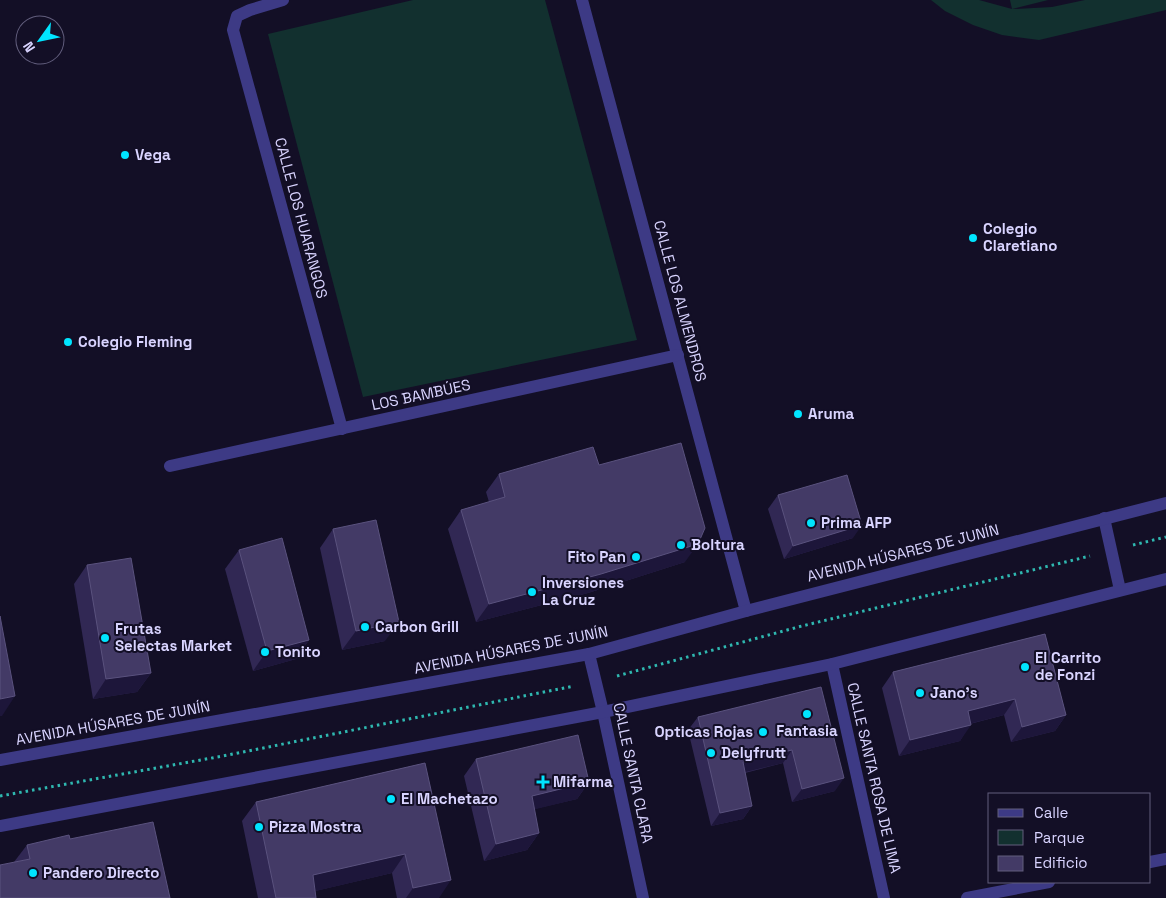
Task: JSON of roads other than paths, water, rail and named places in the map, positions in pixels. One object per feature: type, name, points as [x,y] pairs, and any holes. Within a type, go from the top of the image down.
[{"type":"street","name":"CALLE LOS HUARANGOS","points":[[283,0],[237,16],[233,30],[342,429]]},
{"type":"street","name":"CALLE LOS ALMENDROS","points":[[582,0],[746,611]]},
{"type":"street","name":"LOS BAMBÚES","points":[[170,466],[678,355]]},
{"type":"street","name":"AVENIDA HÚSARES DE JUNÍN","points":[[0,760],[589,654],[746,611],[1166,503]]},
{"type":"street","points":[[1104,518],[1120,590]]},
{"type":"street","points":[[0,826],[603,712],[832,664],[1166,578]]},
{"type":"street","name":"CALLE SANTA CLARA","points":[[589,654],[643,898]]},
{"type":"street","name":"CALLE SANTA ROSA DE LIMA","points":[[832,664],[884,898]]},
{"type":"street","points":[[1151,862],[1166,859]]},
{"type":"street","points":[[967,898],[1044,883]]},
{"type":"place","name":"Vega","points":[[125,155]]},
{"type":"place","name":"Colegio Claretiano","points":[[973,238]]},
{"type":"place","name":"Colegio Fleming","points":[[68,342]]},
{"type":"place","name":"Aruma","points":[[798,414]]},
{"type":"place","name":"Prima AFP","points":[[811,523]]},
{"type":"place","name":"Boltura","points":[[681,545]]},
{"type":"place","name":"Fito Pan","points":[[636,557]]},
{"type":"place","name":"Inversiones La Cruz","points":[[532,592]]},
{"type":"place","name":"Carbon Grill","points":[[365,627]]},
{"type":"place","name":"Frutas Selectas Market","points":[[105,638]]},
{"type":"place","name":"Tonito","points":[[265,652]]},
{"type":"place","name":"El Carrito de Fonzi","points":[[1025,667]]},
{"type":"place","name":"Jano's","points":[[920,693]]},
{"type":"place","name":"Fantasia","points":[[807,714]]},
{"type":"place","name":"Opticas Rojas","points":[[763,732]]},
{"type":"place","name":"Delyfrutt","points":[[711,753]]},
{"type":"place","name":"Mifarma","points":[[543,782]]},
{"type":"place","name":"El Machetazo","points":[[391,799]]},
{"type":"place","name":"Pizza Mostra","points":[[259,827]]},
{"type":"place","name":"Pandero Directo","points":[[33,873]]}]
